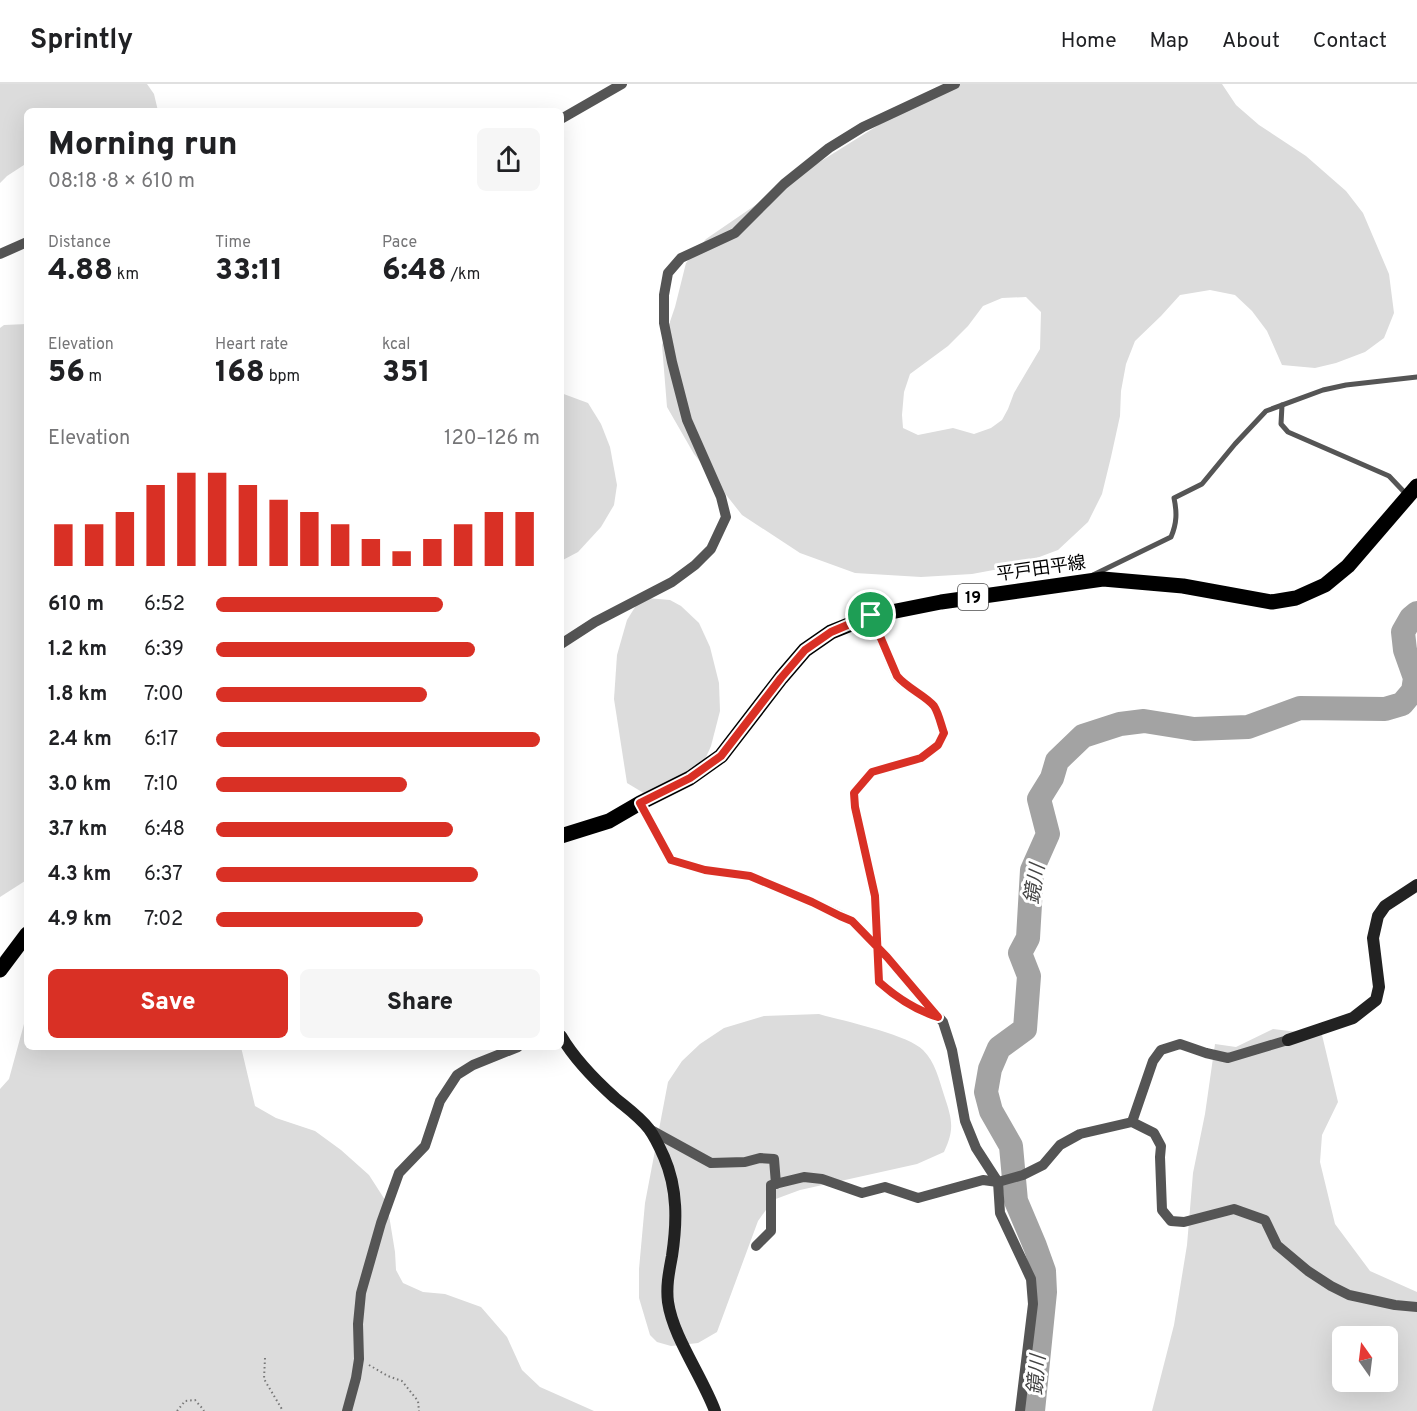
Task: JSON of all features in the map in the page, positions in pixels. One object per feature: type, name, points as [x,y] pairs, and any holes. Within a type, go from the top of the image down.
[{"type":"main road","name":"平戸田平線","points":[[564,835],[609,821],[690,778],[721,756],[805,650],[831,632],[871,615],[941,602],[1103,579],[1183,585],[1272,602],[1296,598],[1325,585],[1348,566],[1413,491]]},
{"type":"main road","points":[[0,970],[24,938]]},
{"type":"street","points":[[564,117],[622,84]]},
{"type":"street","points":[[564,642],[595,622],[672,582],[695,566],[711,549],[726,517],[721,497],[687,420],[672,362],[664,323],[664,295],[668,273],[681,258],[735,233],[784,184],[829,148],[863,127],[955,84]]},
{"type":"street","points":[[0,254],[24,243]]},
{"type":"street","points":[[871,615],[897,676],[902,683],[933,706],[944,733],[938,745],[921,758],[872,772],[854,793],[855,807],[875,896],[879,982],[896,997],[924,1013],[938,1017]]},
{"type":"street","points":[[640,803],[671,860],[705,870],[750,876],[852,921],[887,957],[943,1022],[952,1050],[965,1121],[976,1148],[998,1182],[1000,1213],[1031,1279],[1033,1304],[1020,1411]]},
{"type":"street","points":[[1132,1122],[1153,1060],[1161,1050],[1180,1044],[1228,1058],[1353,1018],[1376,1000],[1379,987],[1374,938],[1378,916],[1385,906],[1417,885]]},
{"type":"street","points":[[564,1040],[582,1066],[649,1129],[711,1163],[745,1162],[760,1158],[774,1159],[776,1184]]},
{"type":"street","points":[[347,1411],[359,1359],[358,1324],[361,1293],[381,1223],[399,1173],[425,1146],[440,1101],[457,1075],[473,1065],[510,1050]]},
{"type":"street","points":[[756,1246],[771,1231],[771,1185],[804,1177],[822,1179],[862,1193],[885,1187],[918,1197],[983,1180],[998,1182],[1023,1175],[1043,1165],[1060,1145],[1080,1134],[1132,1122],[1154,1133],[1161,1146],[1162,1210],[1171,1221],[1184,1222],[1234,1209],[1265,1220],[1276,1245],[1331,1287],[1349,1294],[1395,1305],[1417,1307]]},
{"type":"street","points":[[649,1129],[665,1159],[674,1192],[676,1223],[667,1277],[671,1316],[715,1411]]},
{"type":"lane","points":[[1075,583],[1171,537],[1177,512],[1174,498],[1202,484],[1266,411],[1323,390],[1346,385],[1417,377]]},
{"type":"lane","points":[[1282,405],[1281,424],[1288,432],[1389,476],[1413,491]]},
{"type":"path","points":[[265,1358],[264,1379],[283,1411]]},
{"type":"path","points":[[359,1359],[388,1376],[402,1381],[418,1401],[419,1411]]},
{"type":"path","points":[[177,1411],[185,1401],[195,1400],[204,1411]]},
{"type":"shaded area","points":[[0,84],[147,84],[154,94],[157,108],[24,108],[24,165],[0,183]]},
{"type":"shaded area","points":[[951,84],[1222,84],[1236,105],[1259,125],[1306,156],[1346,191],[1363,213],[1389,274],[1394,313],[1384,338],[1365,352],[1336,363],[1315,368],[1282,365],[1267,331],[1252,311],[1235,295],[1210,290],[1180,295],[1135,341],[1126,364],[1121,391],[1120,416],[1102,494],[1088,522],[1058,550],[1015,566],[972,574],[921,577],[855,573],[800,553],[742,515],[694,454],[667,407],[662,345],[675,307],[686,263],[706,239],[802,173],[909,106]],"holes":[[[1026,297],[1041,312],[1040,349],[1014,393],[1002,420],[991,428],[974,434],[953,428],[918,435],[903,428],[904,392],[910,374],[948,346],[968,326],[983,306],[1002,298]]]},
{"type":"shaded area","points":[[24,324],[24,882],[0,897],[0,328],[4,325]]},
{"type":"shaded area","points":[[564,394],[588,403],[601,424],[610,447],[617,485],[614,505],[601,527],[578,552],[564,559]]},
{"type":"shaded area","points":[[647,598],[670,600],[681,606],[699,623],[710,647],[719,683],[720,711],[711,746],[699,773],[652,798],[627,783],[614,699],[617,655],[627,620],[637,604]]},
{"type":"shaded area","points":[[819,1014],[889,1033],[923,1050],[936,1071],[947,1103],[951,1130],[944,1152],[917,1164],[800,1190],[773,1200],[758,1221],[717,1332],[698,1343],[671,1346],[657,1342],[650,1335],[639,1298],[639,1269],[645,1203],[668,1082],[682,1061],[700,1044],[724,1028],[764,1016]]},
{"type":"shaded area","points":[[24,1024],[24,1050],[242,1050],[255,1106],[276,1118],[315,1131],[369,1175],[387,1203],[396,1270],[403,1283],[423,1292],[445,1294],[481,1307],[507,1337],[522,1370],[540,1387],[594,1411],[0,1411],[0,1089],[9,1079]]},
{"type":"shaded area","points":[[1273,1029],[1322,1035],[1338,1102],[1322,1135],[1320,1162],[1335,1224],[1370,1271],[1417,1292],[1417,1411],[1152,1411],[1174,1325],[1187,1245],[1193,1173],[1205,1114],[1215,1044],[1236,1047]]},
{"type":"waterway","name":"鏡川","points":[[1033,1411],[1045,1292],[1044,1271],[1016,1201],[1011,1146],[991,1111],[986,1092],[990,1069],[999,1048],[1025,1029],[1029,976],[1020,953],[1028,938],[1032,870],[1048,834],[1039,799],[1052,778],[1057,761],[1083,736],[1120,724],[1144,721],[1194,729],[1248,727],[1300,708],[1385,709],[1402,704],[1413,691],[1415,678],[1405,650],[1403,632],[1411,618],[1417,613]]},
{"type":"route","points":[[871,615],[831,632],[805,650],[721,756],[690,778],[640,803],[671,860],[705,870],[750,876],[852,921],[867,936],[887,957],[938,1017],[924,1013],[896,997],[879,982],[876,926],[875,896],[855,807],[854,793],[872,772],[921,758],[938,745],[944,733],[933,706],[902,683],[897,676],[871,615]]}]
